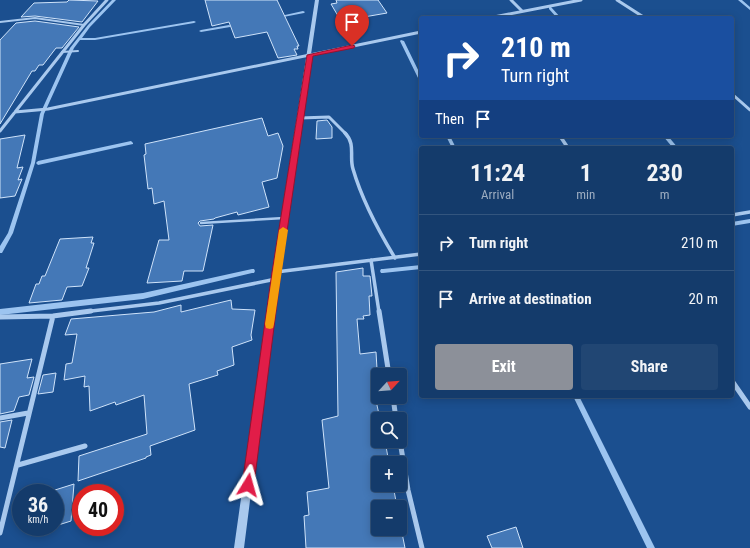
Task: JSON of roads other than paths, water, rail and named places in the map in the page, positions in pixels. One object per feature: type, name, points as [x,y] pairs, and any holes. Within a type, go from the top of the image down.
[{"type":"street","points":[[0,131],[84,24],[107,0]]},
{"type":"street","points":[[239,548],[276,276],[317,0]]},
{"type":"street","points":[[511,0],[522,11]]},
{"type":"street","points":[[498,16],[581,0]]},
{"type":"street","points":[[617,0],[642,16]]},
{"type":"street","points":[[15,112],[48,109],[419,32]]},
{"type":"street","points":[[734,96],[750,110]]},
{"type":"street","points":[[300,118],[329,117],[348,136],[352,146],[352,167],[363,197],[380,234],[395,258]]},
{"type":"street","points":[[734,215],[750,212]]},
{"type":"street","points":[[0,317],[53,316],[159,303],[276,276],[371,260],[419,254]]},
{"type":"street","points":[[371,260],[388,368]]},
{"type":"street","points":[[0,533],[18,465],[28,413],[53,316]]},
{"type":"street","points":[[734,384],[750,407]]},
{"type":"street","points":[[0,418],[28,413]]},
{"type":"street","points":[[18,465],[85,446]]},
{"type":"street","points":[[401,448],[408,490],[422,548]]},
{"type":"lane","points":[[0,22],[35,18],[64,20],[84,24]]},
{"type":"lane","points":[[62,52],[78,51]]},
{"type":"lane","points":[[201,223],[285,218]]},
{"type":"waterway","points":[[0,251],[10,233],[33,163],[42,114],[72,48],[89,26],[114,0]]},
{"type":"waterway","points":[[740,0],[750,9]]},
{"type":"waterway","points":[[550,8],[557,16]]},
{"type":"waterway","points":[[278,17],[303,12]]},
{"type":"waterway","points":[[80,39],[95,39],[194,22]]},
{"type":"waterway","points":[[201,31],[229,26]]},
{"type":"waterway","points":[[402,41],[419,76]]},
{"type":"waterway","points":[[449,138],[453,146]]},
{"type":"waterway","points":[[667,138],[674,146]]},
{"type":"waterway","points":[[38,163],[131,143]]},
{"type":"waterway","points":[[734,224],[750,221]]},
{"type":"waterway","points":[[383,271],[419,267]]},
{"type":"waterway","points":[[0,312],[143,296],[252,271]]},
{"type":"waterway","points":[[577,398],[651,548]]}]
